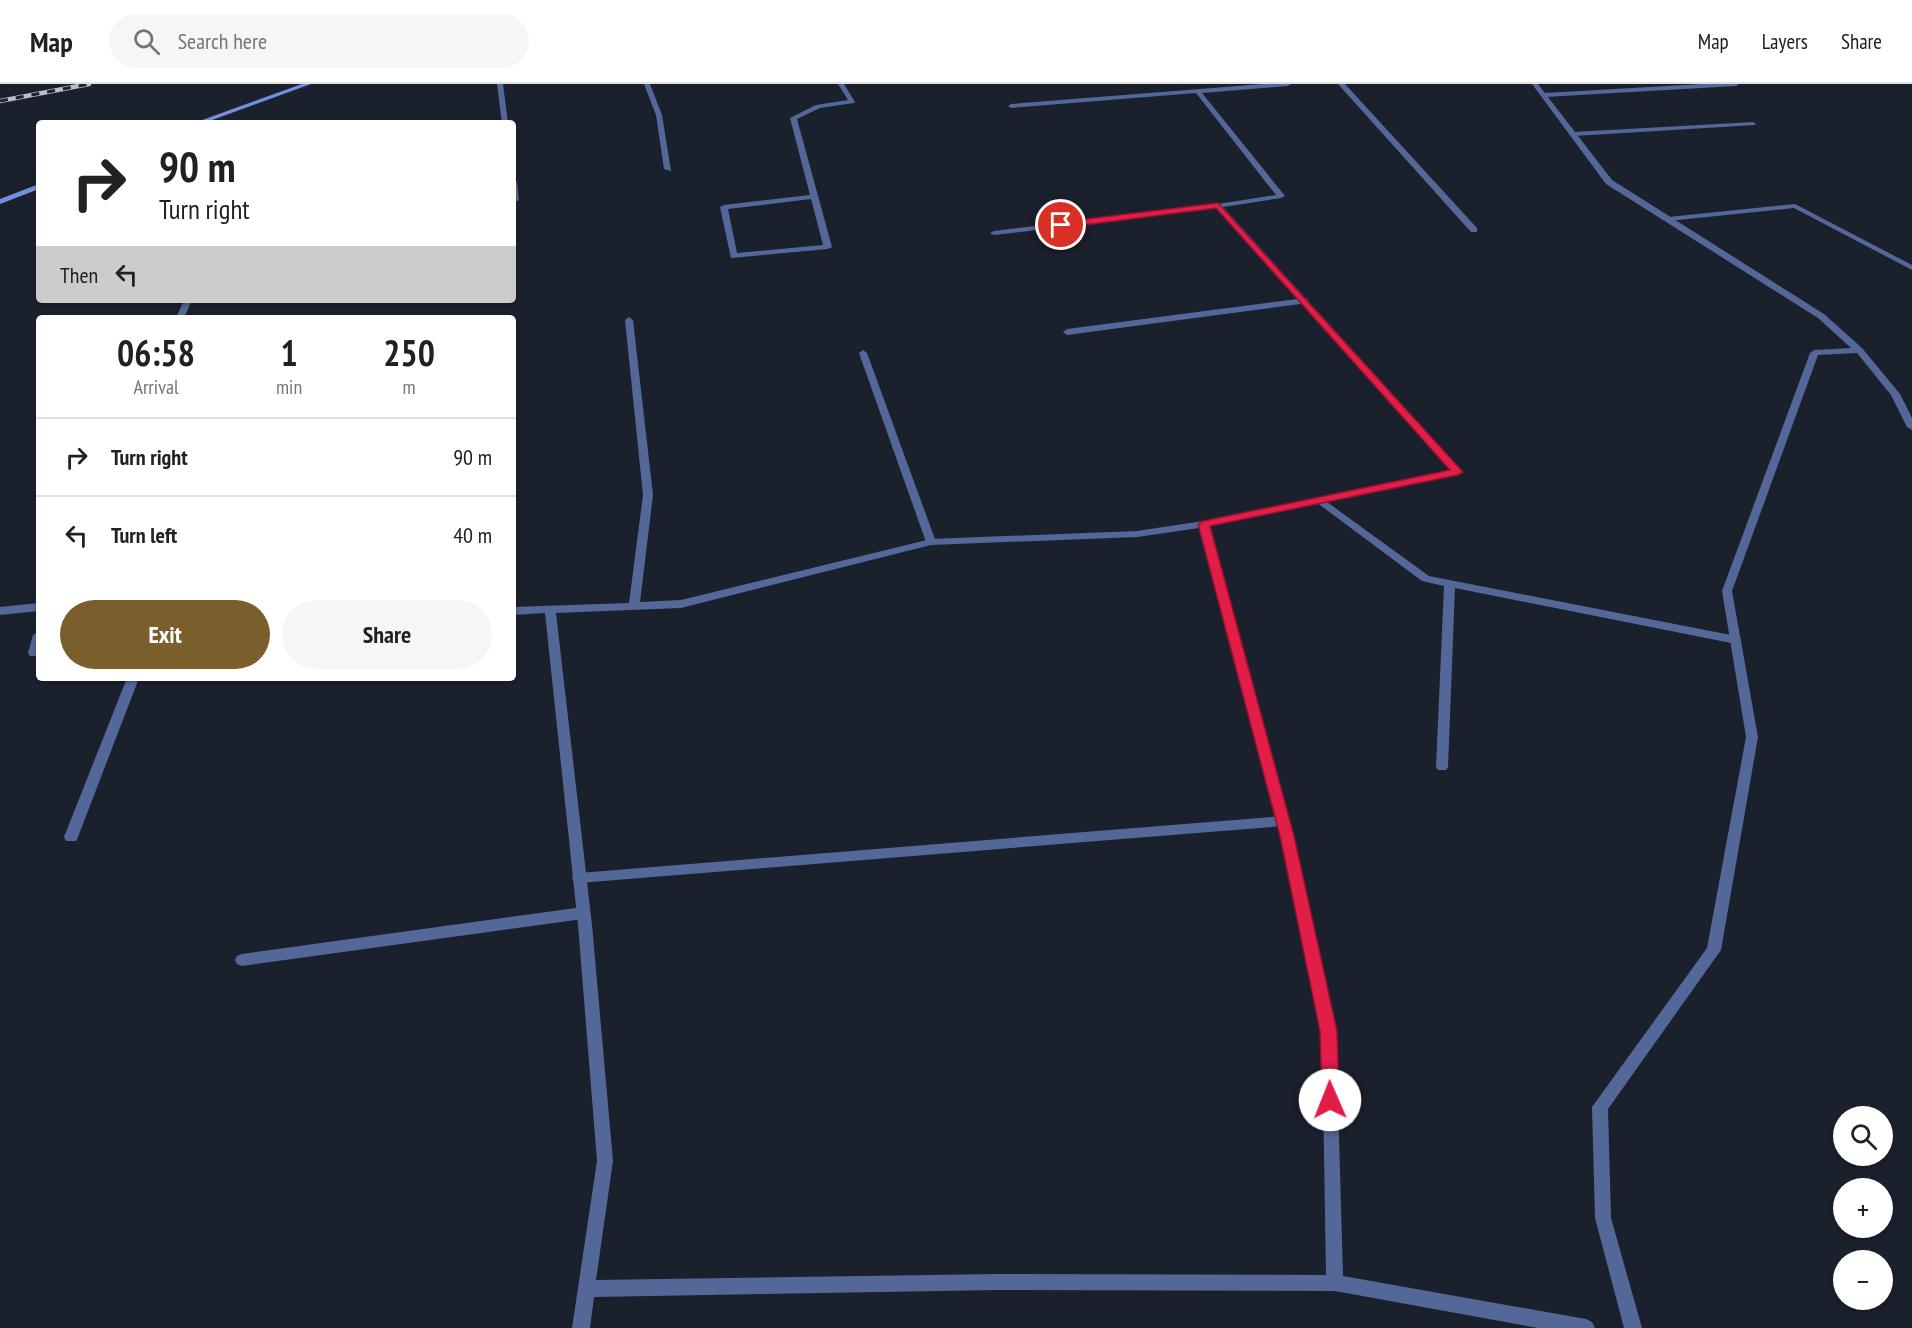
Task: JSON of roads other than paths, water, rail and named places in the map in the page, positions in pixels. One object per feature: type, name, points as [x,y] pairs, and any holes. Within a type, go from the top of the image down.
[{"type":"street","points":[[208,120],[308,84]]},
{"type":"street","points":[[500,84],[505,120]]},
{"type":"street","points":[[648,84],[659,115],[668,169]]},
{"type":"street","points":[[813,197],[724,207],[735,256],[828,247],[793,118],[818,106],[852,102],[842,84]]},
{"type":"street","points":[[1154,84],[1165,95]]},
{"type":"street","points":[[1011,106],[1288,84]]},
{"type":"street","points":[[1341,84],[1474,230]]},
{"type":"street","points":[[1535,84],[1609,182],[1821,316],[1859,350],[1895,394],[1912,427]]},
{"type":"street","points":[[1545,95],[1736,84]]},
{"type":"street","points":[[994,233],[1218,206],[1281,196],[1198,92]]},
{"type":"street","points":[[1574,134],[1753,124]]},
{"type":"street","points":[[0,202],[36,187]]},
{"type":"street","points":[[516,611],[681,604],[931,542],[1137,534],[1203,524],[1458,472],[1218,206]]},
{"type":"street","points":[[1668,219],[1795,206],[1912,268]]},
{"type":"street","points":[[1067,332],[1305,301]]},
{"type":"street","points":[[629,320],[648,495],[634,606]]},
{"type":"street","points":[[1633,1328],[1603,1218],[1600,1107],[1714,950],[1752,737],[1727,591],[1814,353],[1859,350]]},
{"type":"street","points":[[863,353],[931,542]]},
{"type":"street","points":[[1320,500],[1426,579],[1736,640]]},
{"type":"street","points":[[1203,524],[1283,821],[1329,1031],[1335,1283]]},
{"type":"street","points":[[1442,767],[1450,584]]},
{"type":"street","points":[[0,611],[36,607]]},
{"type":"street","points":[[550,608],[583,913],[605,1161],[581,1328]]},
{"type":"street","points":[[71,837],[132,681]]},
{"type":"street","points":[[579,878],[1283,821]]},
{"type":"street","points":[[242,960],[583,913]]},
{"type":"street","points":[[588,1289],[997,1282],[1335,1283],[1586,1328]]},
{"type":"railway","points":[[0,101],[89,84]]}]
